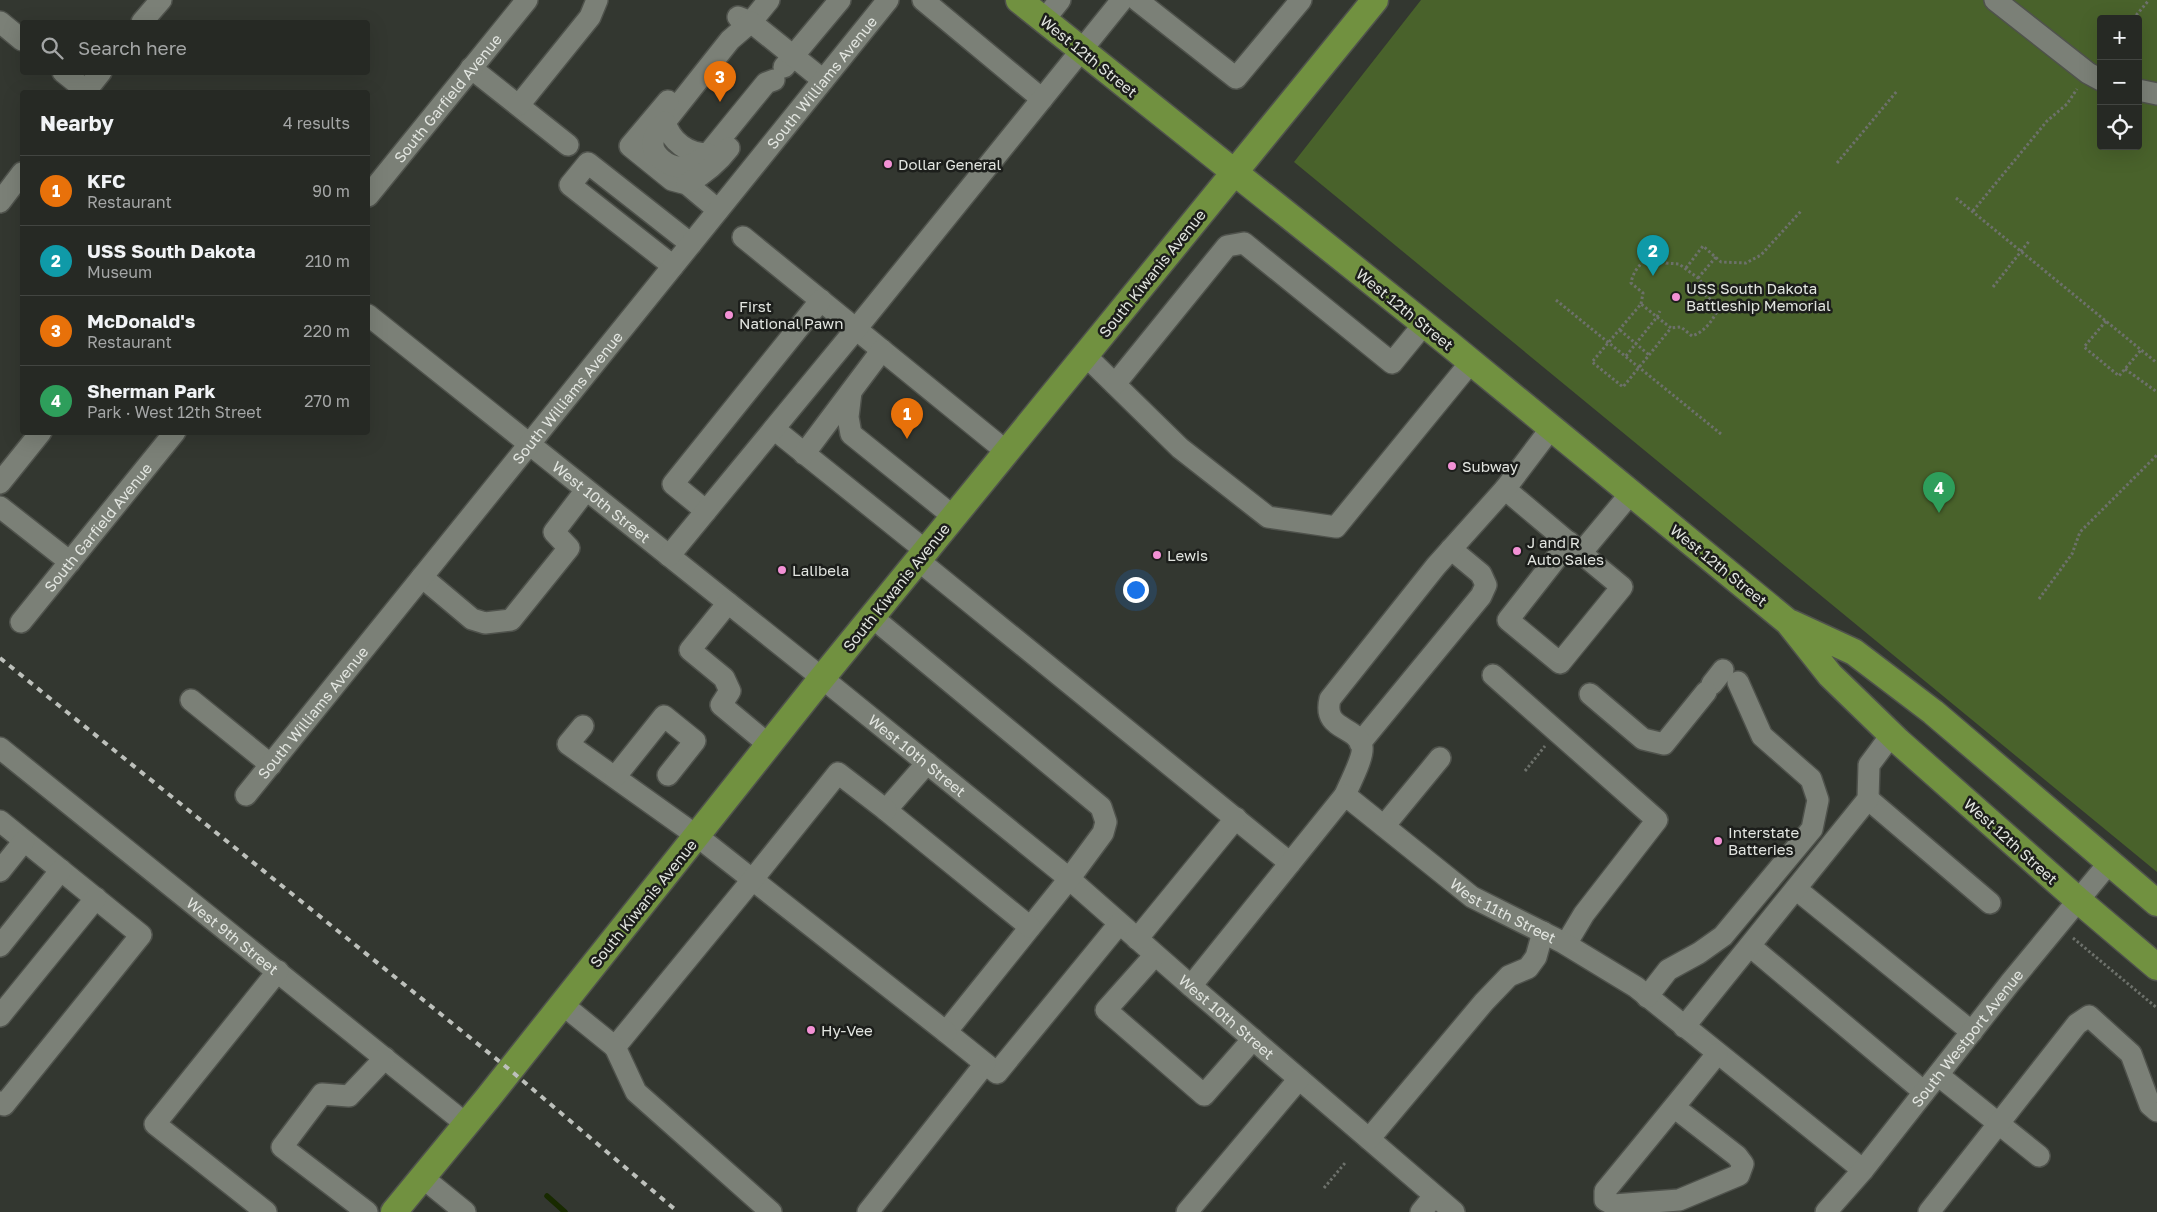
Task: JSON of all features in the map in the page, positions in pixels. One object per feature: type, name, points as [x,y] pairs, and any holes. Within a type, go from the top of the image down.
[{"type":"main road","name":"West 12th Street","points":[[1019,0],[1552,427],[1788,622],[1830,675],[1892,734],[2078,900],[2157,967]]},
{"type":"main road","name":"South Kiwanis Avenue","points":[[394,1212],[822,678],[1375,0]]},
{"type":"main road","name":"West 12th Street","points":[[1788,622],[1854,652],[1933,712],[2157,903]]},
{"type":"street","points":[[144,20],[161,0]]},
{"type":"street","name":"South Garfield Avenue","points":[[370,194],[526,0]]},
{"type":"street","points":[[519,105],[590,17],[597,0]]},
{"type":"street","points":[[769,0],[751,22],[730,40],[665,122],[668,134],[696,154],[708,154],[766,83],[774,80],[840,0]]},
{"type":"street","name":"South Williams Avenue","points":[[246,795],[888,0]]},
{"type":"street","points":[[923,0],[1042,99]]},
{"type":"street","points":[[1044,20],[1060,0]]},
{"type":"street","points":[[669,556],[856,329],[1122,0]]},
{"type":"street","points":[[1137,0],[1236,78],[1301,0]]},
{"type":"street","points":[[1995,0],[2094,76]]},
{"type":"street","points":[[718,210],[687,184],[672,180],[630,146],[738,16],[751,22],[823,80]]},
{"type":"street","points":[[0,22],[20,38]]},
{"type":"street","points":[[471,68],[568,145]]},
{"type":"street","points":[[66,75],[84,90]]},
{"type":"street","points":[[88,90],[99,75]]},
{"type":"street","points":[[687,184],[706,173],[719,161],[775,88],[774,80]]},
{"type":"street","points":[[2142,91],[2157,94]]},
{"type":"street","points":[[673,266],[570,185],[588,163],[691,244]]},
{"type":"street","points":[[0,202],[20,176]]},
{"type":"street","points":[[743,237],[1007,452]]},
{"type":"street","points":[[1115,384],[1227,246],[1244,243],[1392,363],[1424,324]]},
{"type":"street","points":[[706,511],[673,484],[821,300]]},
{"type":"street","name":"West 10th Street","points":[[370,317],[822,678],[1069,879],[1190,986],[1454,1212]]},
{"type":"street","points":[[804,454],[882,350]]},
{"type":"street","points":[[1085,355],[1180,448],[1268,517],[1336,528],[1471,362]]},
{"type":"street","points":[[851,392],[848,417],[851,434],[954,516]]},
{"type":"street","points":[[1190,986],[1345,795],[1361,756],[1362,747],[1357,738],[1331,719],[1328,709],[1330,699],[1451,549],[1504,489],[1552,427]]},
{"type":"street","points":[[774,429],[922,556],[1290,863]]},
{"type":"street","points":[[0,483],[39,435]]},
{"type":"street","name":"South Garfield Avenue","points":[[21,622],[173,435]]},
{"type":"street","points":[[1504,489],[1575,548],[1622,587],[1560,663],[1508,620],[1575,548],[1631,493]]},
{"type":"street","points":[[422,577],[472,618],[485,623],[511,620],[569,548],[554,532],[586,490]]},
{"type":"street","points":[[0,507],[70,562]]},
{"type":"street","points":[[1360,744],[1481,596],[1486,585],[1481,574],[1451,549]]},
{"type":"street","points":[[728,603],[690,650],[724,678],[730,691],[720,705],[769,745]]},
{"type":"street","points":[[872,617],[1101,807],[1106,822],[1103,833],[1069,879],[946,1032]]},
{"type":"street","points":[[1493,675],[1657,820],[1584,914],[1566,944]]},
{"type":"street","points":[[1590,694],[1643,739],[1664,744],[1720,682],[1762,736],[1811,779],[1818,800],[1812,830],[1724,936],[1699,953],[1668,970],[1647,997]]},
{"type":"street","points":[[191,700],[271,765]]},
{"type":"street","points":[[616,776],[664,716],[695,741],[668,775]]},
{"type":"street","points":[[583,726],[568,744],[583,756],[616,776],[697,836],[997,1073],[1119,924]]},
{"type":"street","points":[[1684,1027],[1868,798],[1869,765],[1892,734]]},
{"type":"street","name":"West 9th Street","points":[[0,748],[466,1124]]},
{"type":"street","points":[[1384,826],[1440,758]]},
{"type":"street","points":[[886,810],[927,763]]},
{"type":"street","points":[[615,1047],[838,772],[1030,927]]},
{"type":"street","name":"West 11th Street","points":[[1345,795],[1472,896],[1566,944],[1636,988],[1863,1170]]},
{"type":"street","points":[[1868,798],[1990,903]]},
{"type":"street","points":[[1137,938],[1236,818]]},
{"type":"street","points":[[0,821],[141,935],[4,1105],[0,1102]]},
{"type":"street","points":[[0,871],[24,841]]},
{"type":"street","name":"South Westport Avenue","points":[[1826,1212],[1863,1170],[2078,900],[2109,864]]},
{"type":"street","points":[[0,946],[61,870]]},
{"type":"street","points":[[1796,889],[1972,1032]]},
{"type":"street","points":[[0,1016],[96,898]]},
{"type":"street","points":[[1368,1139],[1484,1002],[1509,976],[1528,968],[1536,957],[1543,932]]},
{"type":"street","points":[[1750,946],[1924,1092]]},
{"type":"street","points":[[1155,954],[1106,1010],[1204,1096],[1253,1040]]},
{"type":"street","points":[[266,1212],[155,1124],[278,971]]},
{"type":"street","points":[[562,1004],[615,1047],[636,1092],[771,1212]]},
{"type":"street","points":[[1929,1212],[2077,1024],[2089,1016],[2131,1054],[2150,1105],[2157,1111]]},
{"type":"street","points":[[1674,1107],[1738,1156],[1743,1164],[1739,1175],[1678,1200],[1614,1205],[1605,1200],[1605,1192],[1717,1054]]},
{"type":"street","points":[[367,1212],[282,1147],[322,1094],[350,1096],[384,1058]]},
{"type":"street","points":[[868,1212],[985,1064]]},
{"type":"street","points":[[1938,1075],[2039,1156]]},
{"type":"street","points":[[1187,1212],[1299,1079]]},
{"type":"street","points":[[422,1177],[465,1212]]},
{"type":"street","points":[[1421,1212],[1434,1196]]},
{"type":"path","points":[[2136,15],[2149,0]]},
{"type":"path","points":[[1972,211],[2047,122],[2094,76]]},
{"type":"path","points":[[1836,163],[1897,91]]},
{"type":"path","points":[[1956,198],[2157,363]]},
{"type":"path","points":[[1686,268],[1703,246],[1721,262],[1746,263],[1762,255],[1801,211]]},
{"type":"path","points":[[1993,287],[2030,240]]},
{"type":"path","points":[[1655,254],[1666,263],[1678,264],[1686,268],[1698,278],[1706,296],[1719,306],[1717,313],[1703,331],[1692,336],[1682,326],[1671,328],[1623,387],[1592,362],[1641,304],[1643,294],[1630,283],[1632,274],[1648,258],[1655,254]]},
{"type":"path","points":[[1698,278],[1716,257]]},
{"type":"path","points":[[1687,277],[1691,272]]},
{"type":"path","points":[[1556,300],[1721,434]]},
{"type":"path","points":[[1641,304],[1671,328]]},
{"type":"path","points":[[1626,356],[1660,311]]},
{"type":"path","points":[[2106,321],[2084,347],[2119,376],[2141,350]]},
{"type":"path","points":[[1620,330],[1649,355]]},
{"type":"path","points":[[2125,369],[2156,394],[2157,392]]},
{"type":"path","points":[[2040,599],[2072,554],[2080,532],[2157,455]]},
{"type":"path","points":[[1525,772],[1557,731]]},
{"type":"path","points":[[2058,925],[2157,1008]]},
{"type":"path","points":[[1324,1188],[1345,1163]]},
{"type":"green space","points":[[1421,0],[2157,0],[2157,872],[1294,162]]},
{"type":"waterway","points":[[547,1196],[565,1212]]},
{"type":"railway","points":[[0,658],[510,1070],[678,1212]]},
{"type":"place","name":"McDonald's","points":[[720,102]]},
{"type":"place","name":"Dollar General","points":[[888,164]]},
{"type":"place","name":"USS South Dakota","points":[[1653,276]]},
{"type":"place","name":"USS South Dakota Battleship Memorial","points":[[1676,297]]},
{"type":"place","name":"First National Pawn","points":[[729,315]]},
{"type":"place","name":"KFC","points":[[907,439]]},
{"type":"place","name":"Subway","points":[[1452,466]]},
{"type":"place","name":"Sherman Park","points":[[1939,513]]},
{"type":"place","name":"J and R Auto Sales","points":[[1517,551]]},
{"type":"place","name":"Lewis","points":[[1157,555]]},
{"type":"place","name":"Lalibela","points":[[782,570]]},
{"type":"place","name":"Interstate Batteries","points":[[1718,841]]},
{"type":"place","name":"Hy-Vee","points":[[811,1030]]}]
